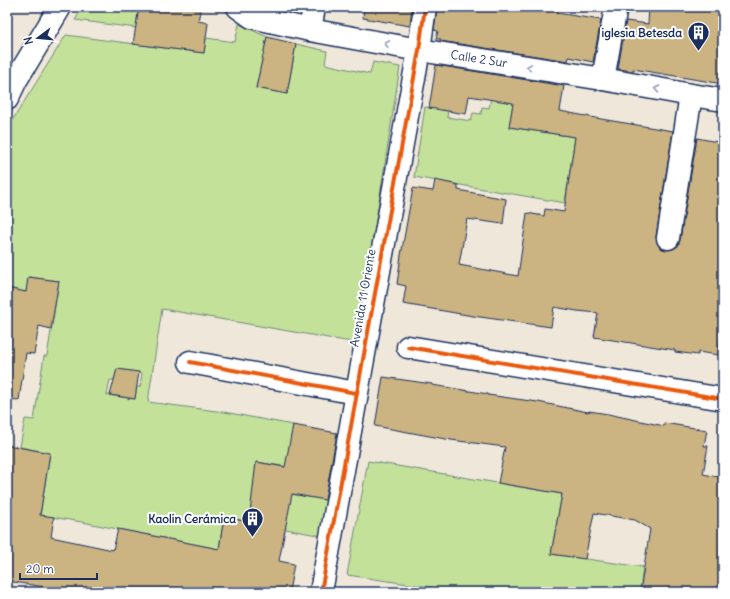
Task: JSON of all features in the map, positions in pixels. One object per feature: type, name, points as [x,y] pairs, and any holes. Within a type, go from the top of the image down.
[{"type":"street","points":[[7,99],[16,80],[60,7]]},
{"type":"street","name":"Calle 2 Sur","points":[[238,7],[252,17],[310,30],[419,50],[603,79],[723,100]]},
{"type":"street","points":[[310,30],[314,7]]},
{"type":"street","name":"Avenida 11 Oriente","points":[[321,592],[419,50],[425,7]]},
{"type":"street","points":[[603,79],[616,7]]},
{"type":"street","points":[[668,238],[691,95]]},
{"type":"street","points":[[408,347],[723,399]]},
{"type":"street","points":[[190,362],[356,393]]},
{"type":"green space","points":[[83,7],[139,7],[136,28],[75,20]]},
{"type":"green space","points":[[239,24],[267,37],[256,88],[287,94],[296,44],[327,51],[325,64],[370,74],[373,62],[400,67],[357,343],[162,309],[148,402],[224,412],[293,425],[289,450],[336,458],[333,474],[257,462],[253,488],[328,500],[322,536],[224,517],[219,549],[40,515],[50,453],[20,447],[25,419],[34,420],[44,356],[47,356],[59,281],[29,277],[26,292],[7,288],[7,129],[66,35],[204,53],[206,38],[235,42]],"holes":[[[117,369],[142,373],[140,387],[136,387],[135,399],[107,395],[110,380],[114,380]]]},
{"type":"green space","points":[[494,82],[516,86],[509,127],[575,137],[565,203],[414,177],[425,107],[448,111],[447,117],[471,121],[473,113],[481,114],[482,107],[489,108]]},
{"type":"green space","points":[[368,461],[562,494],[551,554],[643,567],[640,592],[463,592],[347,575]]},
{"type":"building","points":[[139,7],[201,7],[198,21],[208,23],[204,53],[133,44]]},
{"type":"building","points":[[364,7],[412,7],[410,26],[363,18]]},
{"type":"building","points":[[437,7],[558,7],[557,13],[601,20],[593,62],[569,57],[568,61],[440,41],[441,39],[436,39],[438,31],[434,30]]},
{"type":"building","points":[[649,7],[687,11],[687,7],[723,7],[723,84],[633,69],[633,71],[618,69],[626,21],[648,24]]},
{"type":"building","points":[[267,37],[296,44],[287,94],[256,88]]},
{"type":"building","points":[[436,65],[564,86],[560,111],[673,131],[656,236],[657,243],[660,248],[666,250],[673,249],[678,246],[680,240],[697,138],[723,143],[723,339],[720,338],[718,355],[698,352],[698,355],[675,352],[675,350],[594,337],[598,313],[554,307],[551,327],[403,304],[406,286],[397,284],[413,188],[433,191],[435,180],[458,185],[458,190],[506,199],[503,224],[467,219],[459,265],[518,276],[527,213],[544,216],[545,209],[564,212],[575,137],[509,127],[513,103],[469,96],[466,114],[429,108]]},
{"type":"building","points":[[28,277],[59,281],[51,329],[39,326],[34,354],[26,353],[19,400],[7,399],[7,288],[26,292]]},
{"type":"building","points":[[117,369],[139,372],[135,399],[110,395]]},
{"type":"building","points":[[383,377],[538,402],[588,412],[608,414],[664,426],[664,423],[707,430],[704,446],[708,446],[703,474],[723,478],[723,592],[640,592],[650,529],[635,520],[594,513],[585,559],[551,554],[562,494],[498,483],[505,447],[451,440],[375,426]]},
{"type":"building","points":[[293,425],[337,433],[325,500],[292,494],[279,561],[294,564],[289,592],[126,592],[107,588],[106,592],[43,592],[44,587],[7,581],[7,445],[50,453],[40,515],[54,517],[51,537],[113,550],[118,529],[219,549],[224,517],[249,522],[256,462],[285,467]]},
{"type":"cycle path","points":[[321,592],[419,50],[425,7]]},
{"type":"cycle path","points":[[408,347],[723,399]]},
{"type":"cycle path","points":[[190,362],[356,393]]},
{"type":"place","name":"iglesia Betesda","points":[[698,52]]},
{"type":"place","name":"Kaolin Cerámica","points":[[252,538]]}]
